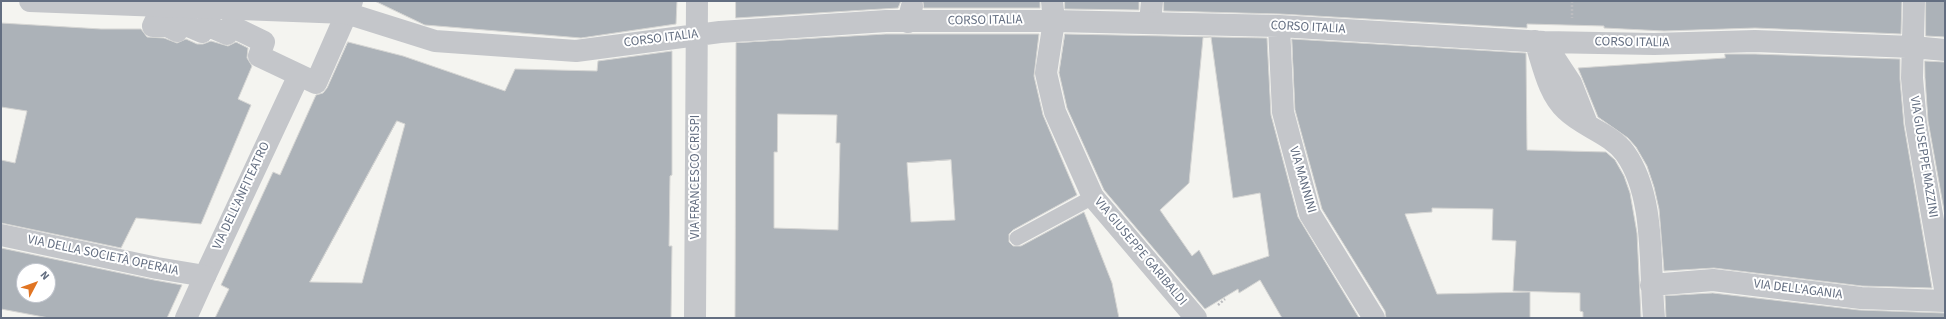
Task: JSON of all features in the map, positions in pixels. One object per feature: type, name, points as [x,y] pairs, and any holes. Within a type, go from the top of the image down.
[{"type":"street","name":"CORSO ITALIA","points":[[30,1],[349,7],[435,41],[576,51],[720,32],[886,21],[910,14],[1053,11],[1150,23],[1279,26],[1540,42],[1654,44],[1755,41],[1913,47],[1945,50]]},
{"type":"street","name":"VIA FRANCESCO CRISPI","points":[[695,318],[697,1]]},
{"type":"street","points":[[1150,23],[1152,1]]},
{"type":"street","name":"VIA GIUSEPPE MAZZINI","points":[[1914,1],[1912,78],[1916,123],[1945,289]]},
{"type":"street","points":[[163,4],[153,26],[167,26],[177,31],[181,23],[202,32],[206,25],[227,34],[231,26],[264,42],[258,56],[316,83],[349,7]]},
{"type":"street","name":"VIA GIUSEPPE GARIBALDI","points":[[1053,11],[1046,73],[1055,112],[1093,197],[1196,318]]},
{"type":"street","name":"VIA MANNINI","points":[[1279,26],[1283,112],[1310,214],[1374,318]]},
{"type":"street","points":[[1540,42],[1556,96],[1566,111],[1614,142],[1624,153],[1644,192],[1648,223],[1654,318]]},
{"type":"street","name":"VIA DELL'ANFITEATRO","points":[[186,318],[299,75]]},
{"type":"street","name":"VIA DELLA SOCIETÀ OPERAIA","points":[[1,235],[157,268],[205,276]]},
{"type":"street","name":"VIA DELL'AGANIA","points":[[1651,285],[1713,280],[1741,282],[1861,298],[1945,301]]},
{"type":"lane","points":[[1017,238],[1093,197]]},
{"type":"building","points":[[375,1],[677,1],[676,24],[581,38],[425,25]]},
{"type":"building","points":[[736,1],[901,1],[898,8],[736,18]]},
{"type":"building","points":[[923,1],[1040,1],[1040,8],[924,8]]},
{"type":"building","points":[[1065,1],[1139,1],[1139,10],[1065,9]]},
{"type":"building","points":[[1164,1],[1902,1],[1901,34],[1755,28],[1664,31],[1604,28],[1604,26],[1527,24],[1527,28],[1280,14],[1164,11]]},
{"type":"building","points":[[1926,1],[1945,1],[1945,37],[1926,36]]},
{"type":"building","points":[[1,23],[101,29],[141,29],[147,37],[164,38],[177,43],[186,39],[197,44],[203,44],[211,41],[228,46],[236,42],[248,48],[247,58],[252,66],[238,99],[251,105],[201,224],[136,218],[121,248],[1,223],[1,160],[15,163],[27,111],[1,107]]},
{"type":"building","points":[[886,34],[1039,34],[1034,76],[1043,115],[1077,195],[1013,230],[1009,234],[1009,242],[1013,246],[1021,246],[1084,212],[1112,283],[1119,318],[735,318],[736,43]],"holes":[[[778,114],[837,115],[836,143],[840,143],[838,230],[774,228],[774,152],[777,152]],[[951,160],[955,220],[911,222],[907,163]]]},
{"type":"building","points":[[1065,34],[1267,38],[1271,115],[1298,217],[1359,318],[1282,318],[1260,280],[1239,293],[1238,289],[1205,309],[1104,190],[1067,108],[1059,73]],"holes":[[[1211,37],[1233,198],[1260,193],[1269,256],[1213,275],[1199,250],[1192,256],[1160,210],[1189,183],[1203,38]]]},
{"type":"building","points":[[1292,39],[1526,53],[1527,150],[1606,152],[1615,160],[1624,176],[1630,193],[1637,233],[1641,318],[1583,318],[1583,312],[1580,311],[1580,293],[1513,291],[1516,241],[1492,240],[1493,209],[1432,208],[1432,212],[1405,214],[1437,294],[1530,292],[1530,318],[1386,318],[1385,311],[1322,209],[1295,110]]},
{"type":"building","points":[[348,42],[403,56],[505,91],[515,69],[597,71],[598,61],[672,51],[672,175],[670,176],[669,246],[672,246],[671,318],[215,318],[229,289],[221,285],[273,172],[280,175],[316,95],[323,93],[327,88]],"holes":[[[397,121],[405,124],[362,283],[310,282]]]},
{"type":"building","points":[[1725,54],[1900,59],[1900,79],[1904,125],[1932,288],[1862,286],[1714,268],[1664,271],[1659,209],[1647,166],[1636,147],[1628,138],[1598,117],[1578,68],[1725,58]]},
{"type":"building","points":[[1925,61],[1945,62],[1945,216],[1928,121]]},
{"type":"building","points":[[1,248],[182,285],[167,318],[49,318],[1,309]]},
{"type":"building","points":[[1713,293],[1859,310],[1945,313],[1945,318],[1666,318],[1665,296]]}]
